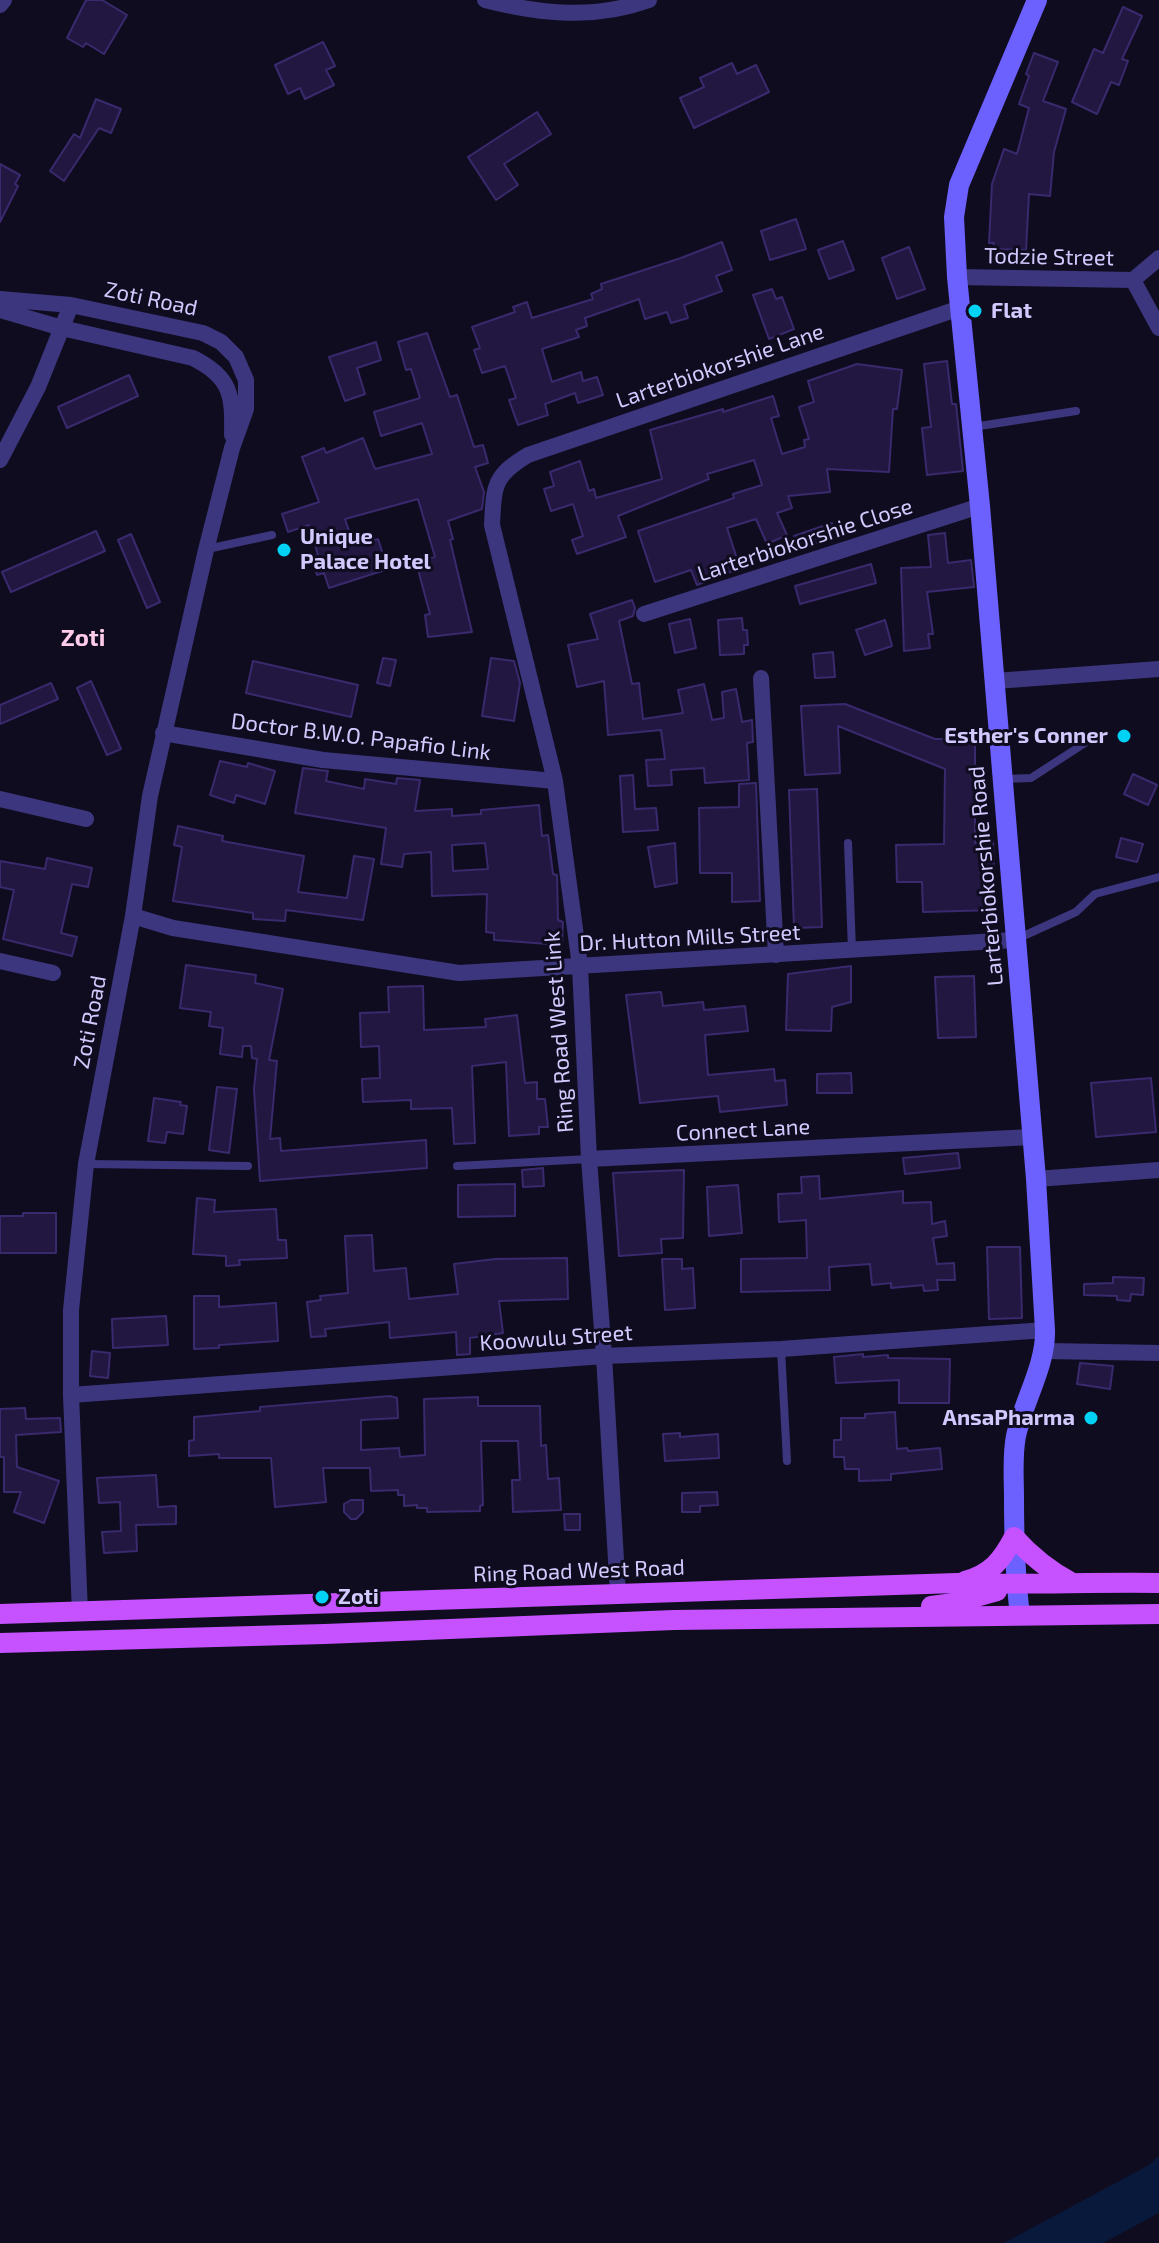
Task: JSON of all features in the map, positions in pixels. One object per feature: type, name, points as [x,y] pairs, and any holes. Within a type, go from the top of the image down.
[{"type":"main road","points":[[957,1583],[982,1576],[1002,1560],[1014,1537],[1049,1571],[1071,1582]]},
{"type":"main road","name":"Ring Road West Road","points":[[0,1614],[957,1583],[1159,1583]]},
{"type":"main road","points":[[841,1618],[870,1608],[954,1603],[1016,1585]]},
{"type":"main road","points":[[0,1643],[674,1620],[1159,1614]]},
{"type":"street","points":[[0,5],[4,0]]},
{"type":"street","points":[[485,0],[530,12],[560,14],[621,8],[649,0]]},
{"type":"street","name":"Larterbiokorshie Road","points":[[1020,1615],[1014,1537],[1016,1439],[1045,1340],[1036,1179],[954,217],[959,185],[1037,0]]},
{"type":"street","points":[[1133,280],[1159,258]]},
{"type":"street","name":"Todzie Street","points":[[957,277],[1133,280],[1159,328]]},
{"type":"street","name":"Zoti Road","points":[[0,299],[71,305],[203,333],[221,342],[236,357],[246,380],[246,409],[232,448],[206,550],[150,796],[133,916],[86,1164],[71,1310],[71,1395],[80,1613]]},
{"type":"street","points":[[0,460],[38,387],[71,305]]},
{"type":"street","name":"Larterbiokorshie Lane","points":[[500,476],[528,455],[960,308]]},
{"type":"street","name":"Zoti Road","points":[[0,310],[62,328],[193,358],[211,367],[226,384],[232,405],[232,448]]},
{"type":"street","name":"Ring Road West Link","points":[[500,476],[494,488],[492,525],[555,781],[580,966],[589,1159],[618,1594]]},
{"type":"street","name":"Larterbiokorshie Close","points":[[644,614],[980,506]]},
{"type":"street","points":[[995,681],[1159,669]]},
{"type":"street","points":[[761,678],[776,955]]},
{"type":"street","name":"Doctor B.W.O. Papafio Link","points":[[163,733],[323,760],[555,781]]},
{"type":"street","points":[[0,799],[86,819]]},
{"type":"street","name":"Dr. Hutton Mills Street","points":[[133,916],[173,928],[459,973],[1014,940]]},
{"type":"street","points":[[0,961],[53,973]]},
{"type":"street","name":"Connect Lane","points":[[589,1159],[1032,1137]]},
{"type":"street","points":[[1036,1179],[1159,1170]]},
{"type":"street","name":"Koowulu Street","points":[[71,1395],[604,1356],[781,1349],[1045,1340],[1159,1353]]},
{"type":"lane","points":[[973,427],[1076,411]]},
{"type":"lane","points":[[206,550],[272,535]]},
{"type":"lane","points":[[1002,779],[1031,778],[1085,743]]},
{"type":"lane","points":[[848,843],[852,950]]},
{"type":"lane","points":[[1014,940],[1076,912],[1095,894],[1159,877]]},
{"type":"lane","name":"Connect Lane","points":[[457,1166],[589,1159]]},
{"type":"lane","points":[[86,1164],[248,1166]]},
{"type":"lane","points":[[781,1349],[787,1461]]},
{"type":"water","points":[[1159,2156],[1159,2213],[1103,2243],[1004,2243],[1149,2165]]},
{"type":"building","points":[[86,0],[102,0],[127,15],[104,54],[86,43],[83,47],[67,38]]},
{"type":"building","points":[[1123,7],[1142,16],[1122,59],[1128,61],[1119,85],[1111,82],[1097,114],[1072,102],[1094,49],[1103,53]]},
{"type":"building","points":[[323,42],[335,66],[326,70],[334,85],[305,99],[300,88],[288,94],[275,65]]},
{"type":"building","points":[[1034,53],[1058,62],[1043,101],[1066,109],[1054,152],[1050,196],[1029,194],[1026,250],[993,249],[994,243],[989,243],[992,184],[1004,149],[1017,154],[1029,108],[1019,104]]},
{"type":"building","points":[[732,63],[737,74],[756,65],[769,92],[694,128],[680,98],[704,87],[700,78]]},
{"type":"building","points":[[96,99],[121,109],[111,133],[99,128],[64,181],[50,171],[74,134],[80,138]]},
{"type":"building","points":[[537,112],[551,134],[504,164],[518,185],[496,200],[468,157]]},
{"type":"building","points":[[0,164],[20,175],[15,184],[18,186],[0,222]]},
{"type":"building","points":[[796,219],[806,249],[770,260],[761,231]]},
{"type":"building","points":[[843,241],[854,270],[829,279],[818,250]]},
{"type":"building","points":[[722,242],[732,270],[716,276],[722,291],[684,305],[688,318],[671,323],[667,312],[645,319],[639,299],[585,318],[587,326],[576,330],[579,337],[542,349],[552,382],[581,372],[583,381],[597,377],[603,395],[578,403],[575,393],[545,404],[548,415],[518,425],[509,400],[516,398],[505,366],[482,373],[474,350],[480,348],[472,327],[515,312],[513,307],[527,302],[532,318],[593,299],[591,294],[602,289],[601,284]]},
{"type":"building","points":[[909,247],[925,289],[897,299],[882,258]]},
{"type":"building","points":[[772,289],[776,299],[782,297],[794,329],[769,339],[753,295]]},
{"type":"building","points":[[427,333],[450,397],[457,395],[474,447],[483,445],[488,463],[475,467],[484,492],[482,509],[448,521],[472,632],[428,637],[425,615],[430,614],[416,562],[435,557],[418,499],[345,519],[354,546],[378,539],[388,569],[329,588],[324,573],[317,575],[312,557],[318,555],[309,525],[288,532],[282,514],[319,502],[302,457],[324,448],[326,453],[363,438],[375,469],[432,454],[422,423],[381,436],[374,412],[420,398],[411,369],[406,370],[398,342]]},
{"type":"building","points":[[376,342],[381,360],[357,368],[365,394],[345,401],[329,357]]},
{"type":"building","points":[[947,361],[952,404],[956,404],[963,471],[927,475],[922,428],[931,427],[924,364]]},
{"type":"building","points":[[857,364],[902,370],[897,409],[893,409],[889,472],[827,469],[830,492],[788,496],[792,508],[777,513],[787,535],[767,544],[756,519],[727,528],[740,568],[697,585],[691,570],[655,582],[638,531],[734,498],[733,494],[762,485],[754,460],[707,474],[709,479],[618,516],[626,537],[577,554],[572,540],[583,536],[573,504],[551,511],[544,489],[554,486],[550,472],[580,461],[589,491],[594,489],[596,498],[662,479],[650,430],[773,396],[779,416],[771,418],[782,454],[805,447],[804,440],[809,439],[799,407],[814,402],[808,381]]},
{"type":"building","points":[[129,375],[138,396],[67,428],[58,407]]},
{"type":"building","points":[[832,523],[837,536],[799,549],[794,536]]},
{"type":"building","points":[[96,531],[105,551],[11,592],[2,572]]},
{"type":"building","points":[[945,533],[948,563],[971,560],[974,587],[927,592],[933,634],[928,634],[930,648],[904,651],[901,568],[931,567],[928,535]]},
{"type":"building","points":[[131,534],[160,602],[147,608],[118,540]]},
{"type":"building","points":[[871,564],[876,583],[800,604],[795,586]]},
{"type":"building","points":[[632,600],[635,608],[633,616],[619,621],[632,684],[639,683],[643,719],[683,713],[678,690],[704,684],[712,720],[724,718],[722,692],[736,689],[742,722],[752,720],[753,742],[747,743],[749,780],[705,783],[704,768],[671,770],[672,785],[648,786],[646,760],[665,759],[661,730],[608,735],[604,681],[577,687],[568,645],[598,639],[590,614]]},
{"type":"building","points":[[742,618],[748,645],[744,645],[744,654],[720,655],[718,620]]},
{"type":"building","points":[[690,619],[696,648],[675,653],[669,624]]},
{"type":"building","points":[[885,620],[892,646],[865,655],[856,630]]},
{"type":"building","points":[[833,652],[835,677],[815,678],[813,654]]},
{"type":"building","points":[[383,658],[396,660],[390,686],[377,683]]},
{"type":"building","points":[[491,658],[514,661],[520,683],[514,721],[482,716]]},
{"type":"building","points":[[253,661],[358,685],[351,717],[246,693]]},
{"type":"building","points":[[91,681],[121,749],[107,755],[77,688]]},
{"type":"building","points":[[51,683],[58,699],[0,724],[0,705]]},
{"type":"building","points":[[845,704],[935,739],[975,739],[975,843],[993,842],[995,910],[923,912],[922,882],[897,882],[896,845],[944,844],[945,769],[838,726],[840,773],[805,775],[801,706]]},
{"type":"building","points":[[220,761],[247,767],[248,763],[275,771],[265,804],[236,795],[234,803],[210,795]]},
{"type":"building","points":[[303,768],[328,771],[326,781],[364,789],[365,779],[396,784],[397,778],[420,780],[415,811],[452,809],[452,816],[539,805],[542,836],[548,835],[553,874],[557,875],[558,920],[563,922],[562,945],[494,940],[494,933],[486,932],[487,894],[432,896],[431,852],[404,854],[402,867],[381,864],[386,828],[295,813]],"holes":[[[485,843],[488,869],[453,871],[452,845]]]},
{"type":"building","points":[[1133,774],[1157,785],[1148,805],[1124,794]]},
{"type":"building","points":[[633,775],[635,809],[656,808],[658,830],[623,832],[620,776]]},
{"type":"building","points":[[756,783],[760,901],[732,902],[732,873],[700,873],[699,808],[739,807],[739,784]]},
{"type":"building","points":[[817,789],[822,927],[794,928],[789,790]]},
{"type":"building","points":[[178,826],[223,836],[222,841],[304,856],[298,892],[347,898],[354,856],[374,859],[363,920],[286,910],[285,921],[253,919],[253,913],[173,901],[182,847],[174,845]]},
{"type":"building","points":[[1121,838],[1143,844],[1137,862],[1116,857]]},
{"type":"building","points":[[675,843],[677,883],[655,887],[648,847]]},
{"type":"building","points":[[47,858],[92,868],[88,887],[72,884],[61,933],[77,937],[72,956],[3,939],[14,890],[0,887],[0,861],[45,869]]},
{"type":"building","points":[[186,965],[256,975],[255,983],[283,989],[269,1060],[277,1061],[270,1139],[280,1138],[281,1151],[426,1140],[427,1168],[260,1181],[254,1089],[257,1059],[252,1058],[251,1046],[243,1046],[242,1057],[220,1054],[223,1028],[209,1026],[211,1012],[180,1008]]},
{"type":"building","points":[[851,966],[851,1002],[832,1007],[831,1031],[786,1030],[788,974]]},
{"type":"building","points":[[974,976],[976,1037],[938,1038],[935,977]]},
{"type":"building","points":[[423,986],[424,1030],[486,1027],[485,1019],[517,1015],[525,1083],[537,1082],[537,1099],[545,1099],[548,1127],[539,1127],[539,1134],[509,1136],[506,1062],[472,1066],[475,1143],[454,1144],[452,1108],[411,1109],[411,1100],[363,1102],[362,1079],[380,1078],[379,1046],[361,1047],[360,1013],[389,1012],[388,987]]},
{"type":"building","points":[[661,992],[663,1006],[703,1002],[704,1010],[745,1006],[748,1031],[705,1035],[708,1075],[774,1069],[775,1081],[785,1080],[787,1105],[720,1112],[718,1096],[640,1103],[626,995]]},
{"type":"building","points":[[851,1073],[852,1093],[817,1093],[817,1074]]},
{"type":"building","points":[[1151,1078],[1156,1132],[1096,1137],[1091,1083]]},
{"type":"building","points":[[217,1087],[237,1089],[229,1153],[209,1150]]},
{"type":"building","points":[[154,1098],[181,1102],[180,1105],[187,1106],[183,1134],[167,1132],[165,1143],[148,1141]]},
{"type":"building","points":[[958,1153],[960,1168],[905,1174],[903,1158]]},
{"type":"building","points":[[543,1168],[544,1186],[523,1187],[522,1170]]},
{"type":"building","points":[[684,1170],[683,1238],[661,1239],[662,1253],[619,1256],[613,1173]]},
{"type":"building","points":[[819,1176],[820,1199],[903,1191],[903,1203],[931,1202],[932,1224],[945,1221],[947,1236],[933,1238],[937,1264],[954,1263],[955,1280],[937,1280],[938,1290],[924,1291],[923,1285],[891,1288],[891,1283],[872,1285],[870,1264],[829,1267],[830,1290],[741,1292],[741,1259],[807,1258],[806,1220],[779,1222],[778,1194],[802,1193],[801,1177]]},
{"type":"building","points":[[515,1184],[515,1216],[458,1217],[458,1185]]},
{"type":"building","points":[[738,1185],[742,1233],[709,1236],[707,1187]]},
{"type":"building","points":[[197,1198],[215,1200],[214,1212],[276,1209],[278,1240],[286,1240],[287,1258],[239,1260],[240,1265],[226,1266],[226,1256],[193,1254]]},
{"type":"building","points":[[23,1213],[56,1213],[56,1253],[0,1253],[0,1216],[23,1216]]},
{"type":"building","points":[[372,1235],[374,1271],[406,1268],[409,1299],[458,1294],[454,1264],[495,1259],[567,1258],[568,1299],[499,1301],[503,1333],[470,1338],[470,1354],[457,1355],[456,1332],[390,1338],[389,1322],[325,1329],[326,1336],[311,1337],[307,1302],[321,1300],[320,1296],[348,1293],[345,1236]]},
{"type":"building","points":[[987,1247],[1020,1247],[1022,1318],[989,1319]]},
{"type":"building","points":[[662,1259],[682,1259],[682,1269],[693,1268],[695,1308],[665,1310]]},
{"type":"building","points":[[1113,1277],[1144,1278],[1143,1295],[1131,1294],[1130,1301],[1117,1300],[1117,1296],[1084,1295],[1084,1284],[1113,1283]]},
{"type":"building","points":[[194,1296],[219,1296],[219,1307],[276,1303],[278,1341],[194,1349]]},
{"type":"building","points":[[166,1316],[168,1345],[113,1348],[112,1319]]},
{"type":"building","points":[[92,1351],[110,1353],[108,1378],[90,1376]]},
{"type":"building","points":[[863,1354],[863,1357],[888,1355],[888,1358],[950,1359],[949,1403],[899,1403],[899,1380],[836,1383],[834,1357]]},
{"type":"building","points":[[1080,1363],[1113,1366],[1110,1389],[1077,1384]]},
{"type":"building","points":[[390,1396],[397,1398],[398,1418],[361,1420],[361,1450],[399,1448],[400,1457],[425,1455],[424,1399],[478,1397],[478,1406],[540,1406],[541,1446],[546,1445],[548,1479],[559,1478],[561,1510],[513,1512],[512,1480],[520,1480],[518,1441],[481,1441],[483,1505],[480,1511],[427,1512],[427,1508],[417,1508],[417,1505],[404,1506],[404,1495],[398,1495],[398,1490],[371,1491],[370,1468],[323,1468],[326,1502],[275,1507],[271,1458],[219,1458],[219,1454],[189,1456],[189,1441],[194,1440],[194,1417],[260,1411],[260,1407]]},
{"type":"building","points":[[25,1408],[26,1419],[60,1418],[61,1432],[16,1435],[17,1467],[59,1481],[44,1523],[14,1512],[21,1492],[4,1492],[0,1409]]},
{"type":"building","points":[[895,1412],[897,1449],[940,1448],[942,1469],[891,1474],[891,1480],[859,1481],[859,1469],[845,1469],[844,1457],[834,1457],[834,1440],[841,1440],[841,1418],[865,1418],[865,1414]]},
{"type":"building","points":[[680,1433],[680,1437],[718,1434],[719,1458],[665,1461],[663,1434]]},
{"type":"building","points":[[156,1475],[158,1507],[176,1506],[176,1524],[136,1525],[137,1551],[104,1553],[102,1532],[121,1531],[120,1502],[99,1503],[97,1478]]},
{"type":"building","points":[[717,1492],[718,1505],[700,1506],[700,1512],[682,1512],[682,1493]]},
{"type":"building","points":[[351,1500],[363,1500],[363,1512],[356,1519],[351,1519],[344,1512],[344,1504]]},
{"type":"building","points":[[564,1514],[580,1514],[580,1530],[565,1530]]},
{"type":"place","name":"Flat","points":[[975,311]]},
{"type":"place","name":"Unique Palace Hotel","points":[[284,550]]},
{"type":"place","name":"Esther's Conner","points":[[1124,736]]},
{"type":"place","name":"AnsaPharma","points":[[1091,1418]]},
{"type":"place","name":"Zoti","points":[[322,1597]]},
{"type":"district","name":"Zoti","points":[[83,638]]}]
